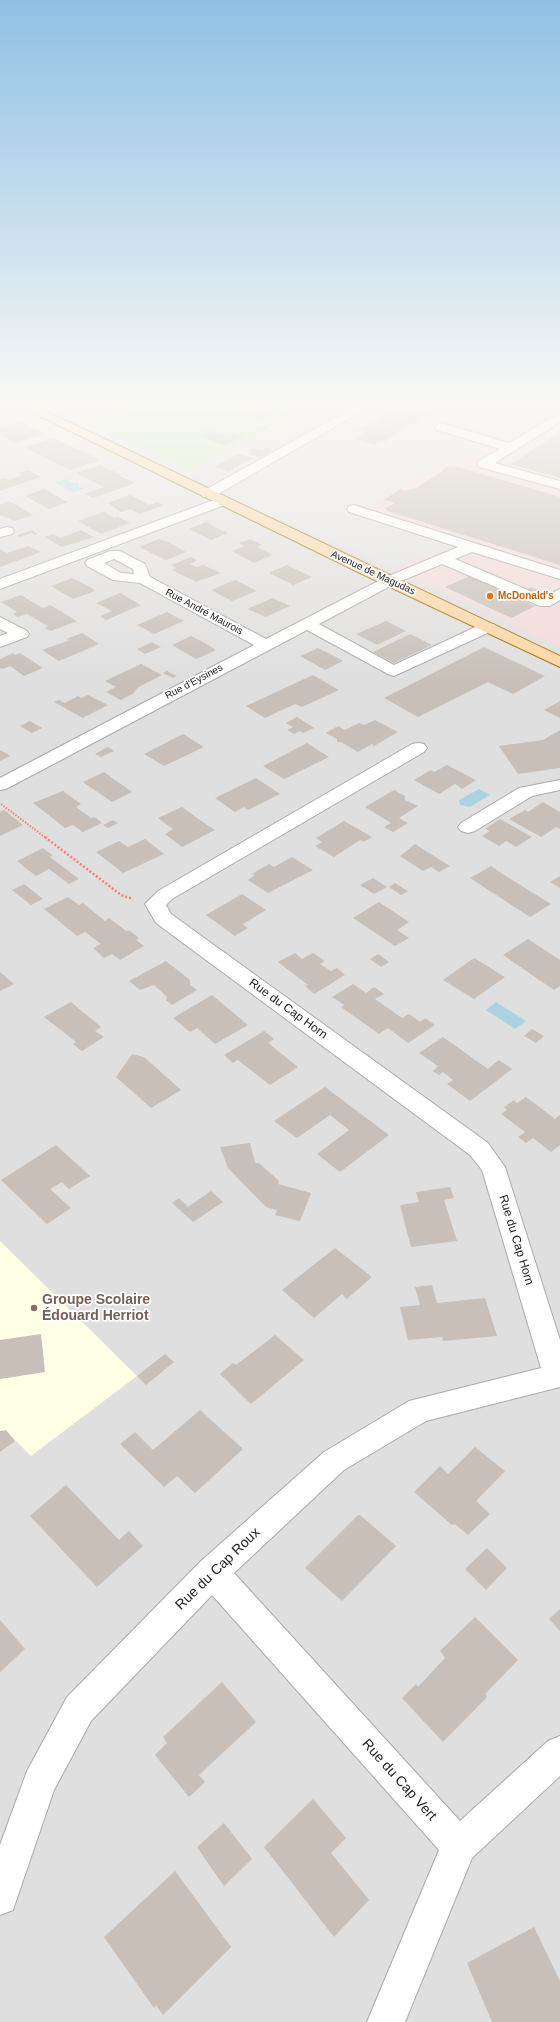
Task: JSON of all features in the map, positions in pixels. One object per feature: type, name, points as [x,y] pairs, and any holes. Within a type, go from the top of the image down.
[{"type":"main road","name":"Avenue de Magudas","points":[[209,494],[560,662]]},
{"type":"street","points":[[0,584],[222,501]]},
{"type":"street","points":[[354,509],[560,575]]},
{"type":"street","name":"Rue d'Eysines","points":[[0,784],[389,581],[471,547]]},
{"type":"street","points":[[456,553],[560,580]]},
{"type":"street","points":[[442,559],[544,603],[560,594]]},
{"type":"street","name":"Rue André Maurois","points":[[143,579],[265,645]]},
{"type":"street","points":[[0,622],[21,634],[0,642]]},
{"type":"street","points":[[307,624],[394,671],[488,628]]},
{"type":"street","points":[[154,904],[165,895],[418,748]]},
{"type":"street","points":[[468,827],[526,792],[560,785]]},
{"type":"street","name":"Rue du Cap Horn","points":[[154,904],[163,918],[479,1149],[493,1167],[559,1375]]},
{"type":"street","name":"Rue du Cap Roux","points":[[0,1897],[39,1783],[79,1709],[212,1572],[334,1461],[419,1410],[559,1375]]},
{"type":"street","name":"Rue du Cap Vert","points":[[212,1572],[459,1846]]},
{"type":"street","points":[[386,2022],[459,1846],[560,1753]]},
{"type":"path","points":[[0,803],[124,897],[154,904]]},
{"type":"shaded area","points":[[0,494],[560,494],[560,2022],[0,2022]]},
{"type":"shaded area","points":[[221,494],[389,494],[364,510],[457,545],[393,567]]},
{"type":"shaded area","points":[[344,494],[560,494],[560,647],[327,536]]},
{"type":"shaded area","name":"Groupe Scolaire Édouard Herriot","points":[[0,1241],[137,1376],[31,1456],[6,1431],[0,1431]]},
{"type":"water","points":[[479,789],[490,795],[470,807],[460,805],[459,800]]},
{"type":"water","points":[[496,1002],[526,1021],[515,1029],[486,1010]]},
{"type":"building","points":[[29,494],[54,494],[68,502],[49,509],[25,496]]},
{"type":"building","points":[[86,494],[103,494],[93,498]]},
{"type":"building","points":[[392,494],[551,494],[560,497],[560,565],[387,511],[385,508],[395,503],[384,500]]},
{"type":"building","points":[[130,495],[149,505],[157,502],[164,505],[140,514],[130,509],[121,512],[108,503]]},
{"type":"building","points":[[9,501],[33,515],[15,521],[0,515],[0,505]]},
{"type":"building","points":[[104,512],[115,518],[118,517],[130,523],[101,534],[78,521]]},
{"type":"building","points":[[206,522],[228,533],[211,540],[189,529]]},
{"type":"building","points":[[32,530],[38,534],[35,535],[31,533],[20,537],[17,535]]},
{"type":"building","points":[[81,530],[94,537],[62,547],[45,537],[53,534],[60,538]]},
{"type":"building","points":[[159,539],[186,552],[166,560],[139,547]]},
{"type":"building","points":[[250,539],[262,545],[256,547],[273,555],[254,563],[232,551],[245,546],[239,543]]},
{"type":"building","points":[[28,546],[41,552],[0,567],[0,549],[7,553]]},
{"type":"building","points":[[191,557],[197,560],[190,564],[197,567],[203,565],[221,573],[196,582],[172,570],[177,568],[171,565]]},
{"type":"building","points":[[287,565],[312,577],[293,585],[269,573]]},
{"type":"building","name":"McDonald's","points":[[470,576],[535,606],[511,618],[445,587]]},
{"type":"building","points":[[72,578],[95,591],[73,599],[51,586]]},
{"type":"building","points":[[235,580],[257,591],[232,601],[211,590]]},
{"type":"building","points":[[531,587],[544,593],[539,596],[526,590]]},
{"type":"building","points":[[120,593],[141,605],[106,620],[100,616],[112,611],[96,603]]},
{"type":"building","points":[[21,595],[43,608],[50,605],[77,621],[51,631],[45,628],[48,626],[27,614],[18,617],[13,614],[17,612],[1,602]]},
{"type":"building","points":[[273,598],[290,606],[266,617],[247,609]]},
{"type":"building","points":[[167,612],[184,621],[154,634],[137,625]]},
{"type":"building","points":[[386,621],[406,631],[377,645],[356,634]]},
{"type":"building","points":[[82,633],[99,644],[59,661],[42,650],[70,640],[66,639]]},
{"type":"building","points":[[410,634],[432,645],[394,663],[373,652]]},
{"type":"building","points":[[191,636],[216,650],[196,659],[172,645]]},
{"type":"building","points":[[152,642],[161,647],[145,654],[137,649]]},
{"type":"building","points":[[484,647],[545,676],[513,694],[488,682],[418,717],[384,698]]},
{"type":"building","points":[[318,648],[343,661],[325,670],[300,656]]},
{"type":"building","points":[[13,653],[15,655],[20,653],[43,668],[24,676],[10,666],[3,669],[0,668],[0,659]]},
{"type":"building","points":[[141,664],[162,675],[137,688],[134,693],[121,700],[106,692],[116,687],[105,681]]},
{"type":"building","points":[[167,671],[177,676],[173,678],[163,673]]},
{"type":"building","points":[[313,675],[339,690],[302,707],[295,704],[265,718],[246,706]]},
{"type":"building","points":[[88,695],[108,705],[83,718],[54,702],[59,700],[65,703],[78,696],[81,698]]},
{"type":"building","points":[[560,701],[560,718],[544,710]]},
{"type":"building","points":[[297,717],[314,728],[303,733],[300,731],[294,734],[287,730],[293,727],[286,723]]},
{"type":"building","points":[[375,720],[398,732],[374,746],[372,744],[358,752],[341,742],[337,742],[337,739],[326,733],[338,726],[345,730],[359,723],[364,725]]},
{"type":"building","points":[[30,721],[42,728],[32,733],[20,726]]},
{"type":"building","points":[[560,730],[560,768],[518,774],[499,746],[543,740]]},
{"type":"building","points":[[183,734],[204,747],[164,766],[144,754]]},
{"type":"building","points":[[307,743],[329,757],[284,779],[263,766]]},
{"type":"building","points":[[108,747],[114,751],[101,757],[95,754]]},
{"type":"building","points":[[0,750],[9,755],[10,756],[0,761]]},
{"type":"building","points":[[447,765],[476,780],[462,789],[455,784],[439,794],[414,780],[431,770],[434,772]]},
{"type":"building","points":[[104,772],[132,792],[112,802],[83,782]]},
{"type":"building","points":[[256,778],[280,794],[248,810],[244,807],[235,812],[215,798]]},
{"type":"building","points":[[394,790],[405,796],[405,800],[418,806],[399,818],[408,823],[393,832],[384,827],[391,823],[365,807]]},
{"type":"building","points":[[63,791],[81,804],[76,807],[91,818],[95,817],[102,823],[83,832],[73,825],[65,828],[33,803]]},
{"type":"building","points":[[543,802],[560,812],[560,829],[556,827],[541,837],[509,819],[525,810],[528,812]]},
{"type":"building","points":[[182,807],[215,830],[182,847],[165,834],[173,829],[158,818]]},
{"type":"building","points":[[4,810],[23,825],[0,836],[0,812]]},
{"type":"building","points":[[500,819],[532,837],[516,847],[506,841],[499,846],[482,836],[490,831],[485,829]]},
{"type":"building","points":[[113,820],[118,823],[108,828],[103,825]]},
{"type":"building","points":[[344,821],[372,837],[364,842],[360,840],[334,857],[315,846],[322,842],[316,838]]},
{"type":"building","points":[[145,839],[164,854],[123,873],[96,852],[119,841],[128,847]]},
{"type":"building","points":[[415,844],[450,866],[439,872],[431,867],[423,871],[400,856]]},
{"type":"building","points":[[43,848],[52,855],[50,857],[79,879],[69,884],[49,869],[36,876],[17,861]]},
{"type":"building","points":[[292,857],[313,870],[268,893],[248,880],[255,875],[252,874],[269,864],[274,867]]},
{"type":"building","points":[[491,866],[551,904],[530,917],[470,878]]},
{"type":"building","points":[[560,876],[560,888],[550,882]]},
{"type":"building","points":[[373,878],[387,887],[374,894],[360,885]]},
{"type":"building","points":[[395,883],[408,891],[401,895],[389,887]]},
{"type":"building","points":[[24,884],[43,899],[31,905],[12,890]]},
{"type":"building","points":[[242,894],[266,910],[243,924],[248,928],[235,936],[206,915]]},
{"type":"building","points":[[68,897],[79,905],[83,903],[105,921],[109,918],[126,931],[129,930],[139,938],[136,940],[144,946],[120,960],[112,954],[104,958],[93,948],[101,944],[85,932],[77,936],[44,909]]},
{"type":"building","points":[[379,902],[409,922],[397,930],[409,938],[395,946],[353,918]]},
{"type":"building","points":[[528,939],[560,960],[560,986],[554,990],[503,955]]},
{"type":"building","points":[[295,953],[302,959],[313,953],[325,961],[320,964],[331,971],[337,968],[345,975],[314,994],[305,986],[308,985],[278,962]]},
{"type":"building","points":[[378,954],[389,962],[381,967],[370,959]]},
{"type":"building","points":[[474,958],[505,977],[474,999],[443,980]]},
{"type":"building","points":[[166,961],[190,980],[190,985],[197,990],[172,1005],[166,1000],[167,997],[154,985],[140,990],[129,981]]},
{"type":"building","points":[[0,972],[14,984],[0,991]]},
{"type":"building","points":[[353,984],[366,993],[374,987],[384,994],[375,999],[402,1018],[409,1014],[420,1022],[425,1018],[435,1025],[408,1043],[388,1028],[379,1034],[341,1007],[344,1005],[332,997]]},
{"type":"building","points":[[212,995],[248,1025],[215,1044],[197,1028],[190,1032],[173,1018]]},
{"type":"building","points":[[71,1002],[101,1027],[95,1031],[104,1037],[82,1051],[73,1044],[76,1042],[44,1017]]},
{"type":"building","points":[[532,1029],[544,1036],[536,1043],[524,1036]]},
{"type":"building","points":[[264,1031],[274,1039],[268,1043],[298,1067],[270,1085],[238,1060],[233,1063],[224,1055]]},
{"type":"building","points":[[443,1037],[488,1069],[499,1060],[512,1069],[470,1101],[447,1084],[453,1080],[443,1072],[439,1075],[433,1071],[438,1066],[419,1053]]},
{"type":"building","points":[[132,1054],[144,1057],[181,1090],[151,1108],[116,1077]]},
{"type":"building","points":[[325,1087],[389,1135],[340,1172],[317,1154],[349,1130],[330,1115],[297,1138],[274,1121]]},
{"type":"building","points":[[526,1097],[555,1119],[560,1115],[560,1145],[551,1152],[533,1138],[526,1143],[518,1137],[525,1132],[501,1114],[507,1110],[504,1107],[514,1100],[517,1103]]},
{"type":"building","points":[[250,1143],[255,1163],[259,1163],[279,1181],[278,1184],[311,1193],[300,1221],[275,1215],[277,1210],[266,1207],[228,1168],[220,1147]]},
{"type":"building","points":[[56,1145],[90,1176],[69,1189],[62,1182],[50,1189],[71,1208],[47,1224],[1,1180]]},
{"type":"building","points":[[450,1187],[454,1198],[444,1200],[457,1241],[411,1247],[400,1205],[419,1202],[416,1192]]},
{"type":"building","points":[[211,1191],[223,1202],[193,1222],[172,1203],[179,1198],[188,1207]]},
{"type":"building","points":[[335,1248],[372,1277],[347,1299],[342,1294],[314,1318],[282,1290]]},
{"type":"building","points":[[432,1285],[437,1303],[485,1298],[497,1336],[443,1341],[442,1337],[408,1340],[400,1307],[420,1305],[415,1287]]},
{"type":"building","points":[[41,1334],[45,1372],[0,1379],[0,1340]]},
{"type":"building","points":[[275,1335],[304,1360],[251,1404],[220,1374],[233,1363],[236,1365]]},
{"type":"building","points":[[165,1354],[174,1362],[146,1385],[137,1376]]},
{"type":"building","points":[[200,1410],[243,1449],[195,1493],[177,1476],[164,1487],[120,1444],[135,1432],[153,1450]]},
{"type":"building","points":[[6,1430],[15,1441],[0,1452],[0,1431]]},
{"type":"building","points":[[475,1447],[505,1471],[476,1501],[490,1514],[468,1535],[455,1524],[452,1525],[414,1492],[440,1466],[448,1474]]},
{"type":"building","points":[[66,1485],[119,1540],[129,1531],[143,1546],[97,1587],[30,1516]]},
{"type":"building","points":[[358,1515],[360,1515],[396,1546],[342,1601],[305,1568]]},
{"type":"building","points":[[487,1548],[507,1568],[486,1590],[465,1569]]},
{"type":"building","points":[[560,1609],[560,1631],[549,1619]]},
{"type":"building","points":[[475,1617],[518,1660],[485,1694],[487,1697],[443,1742],[402,1698],[416,1684],[418,1687],[445,1658],[440,1651]]},
{"type":"building","points":[[0,1620],[25,1649],[0,1672]]},
{"type":"building","points":[[222,1682],[256,1722],[199,1775],[205,1782],[189,1797],[155,1755],[167,1743],[163,1737]]},
{"type":"building","points":[[313,1799],[346,1838],[331,1853],[369,1900],[334,1937],[264,1847]]},
{"type":"building","points":[[224,1823],[252,1859],[224,1886],[197,1847]]},
{"type":"building","points":[[175,1871],[231,1947],[163,2015],[156,2005],[154,2008],[104,1937]]},
{"type":"building","points":[[534,1927],[560,1981],[560,2022],[492,2022],[467,1963]]},
{"type":"place","name":"McDonald's","points":[[490,596]]},
{"type":"place","name":"Groupe Scolaire Édouard Herriot","points":[[34,1308]]}]
